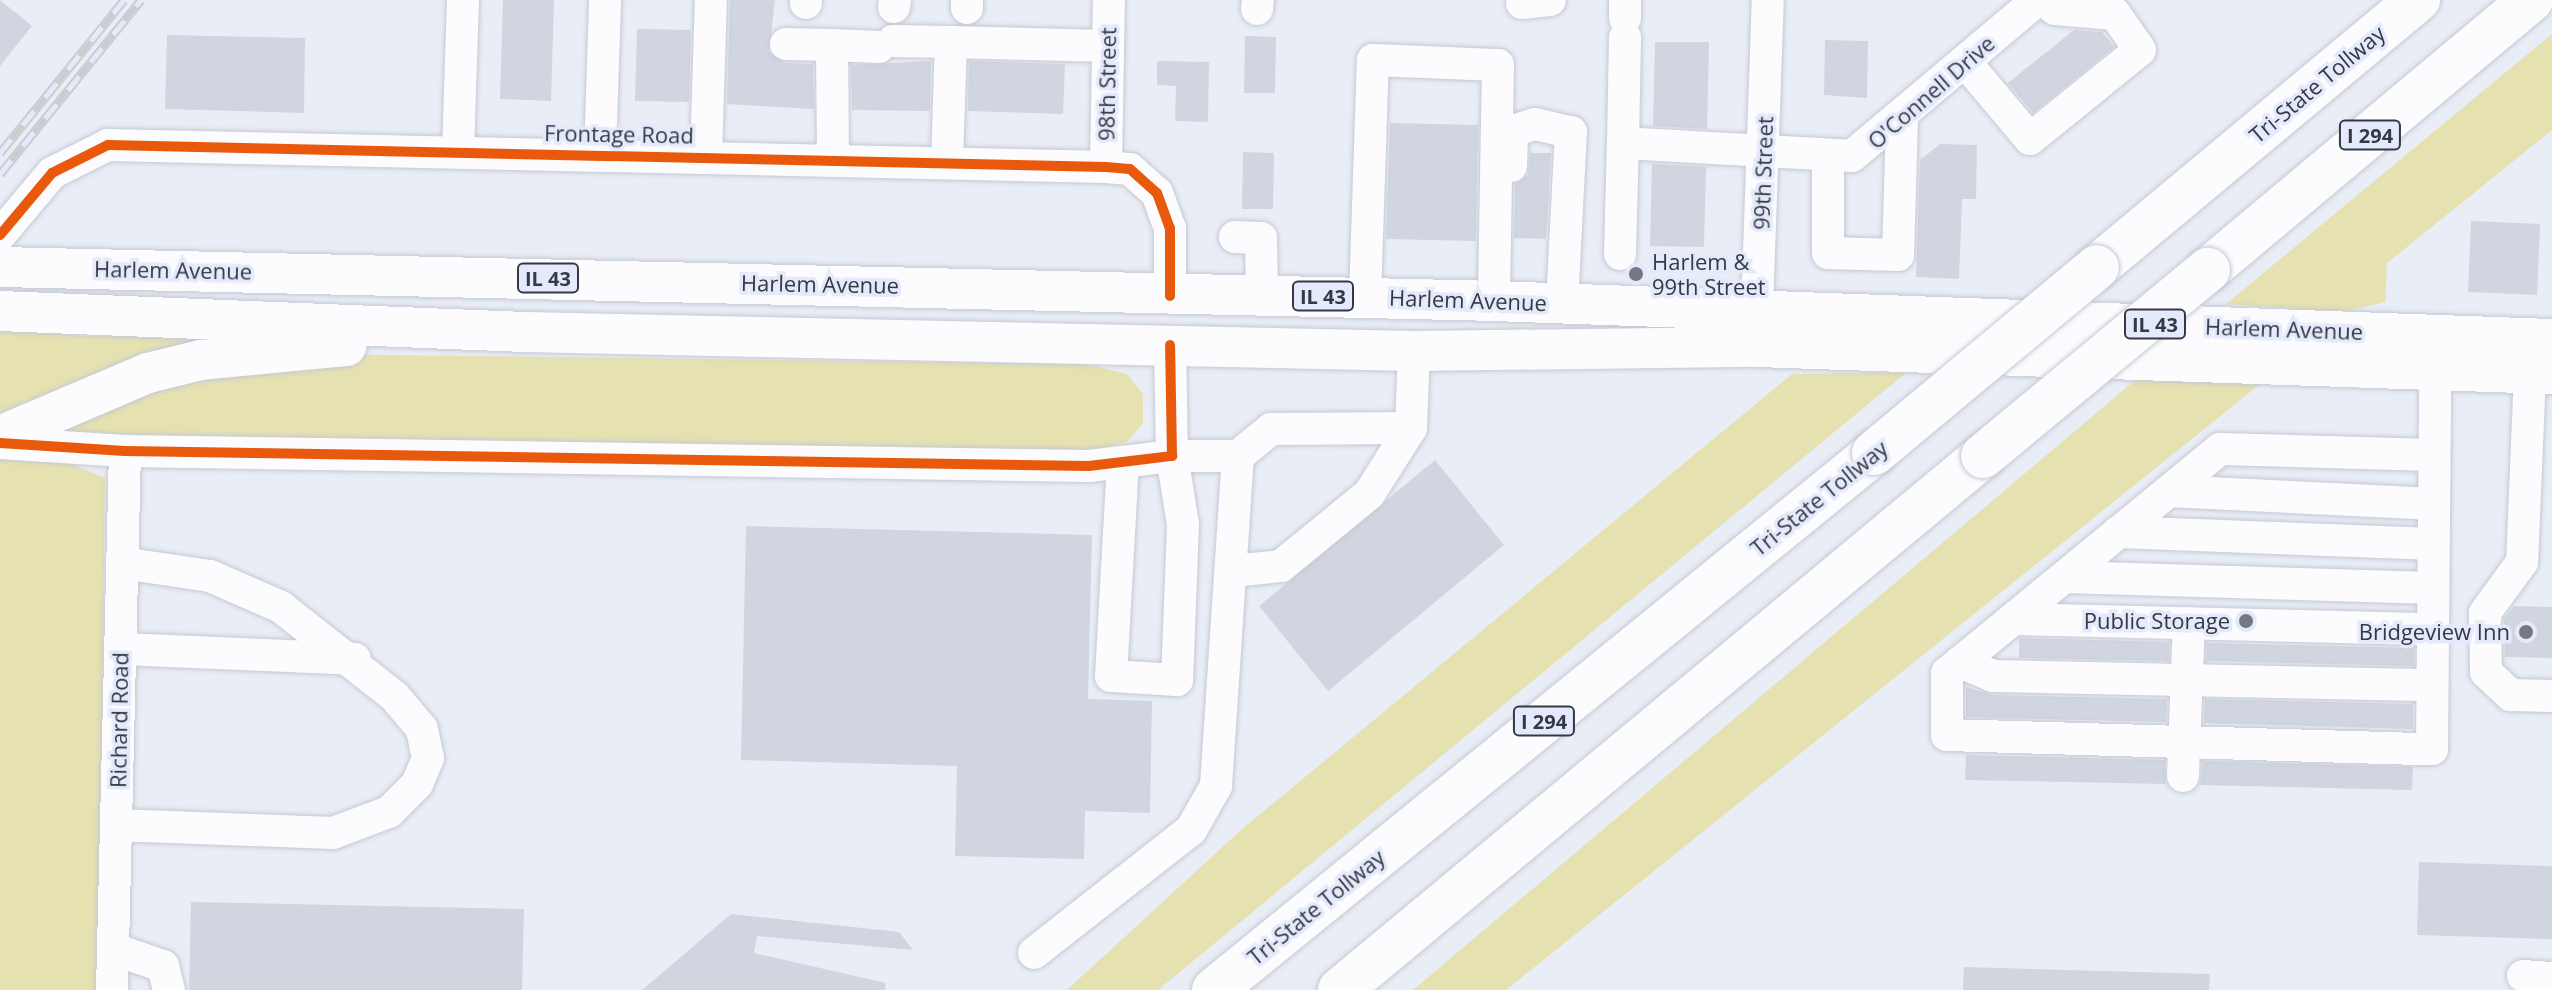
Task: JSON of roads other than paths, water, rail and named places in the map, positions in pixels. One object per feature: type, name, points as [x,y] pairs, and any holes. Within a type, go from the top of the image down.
[{"type":"highway","name":"Tri-State Tollway","points":[[1214,990],[1874,453],[2418,0]]},
{"type":"highway","name":"I 294","points":[[1345,986],[2531,0]]},
{"type":"main road","name":"Harlem Avenue","points":[[0,267],[1562,303],[1757,328],[2541,373]]},
{"type":"main road","name":"Harlem Avenue","points":[[17,311],[526,332],[1414,351],[1757,328],[2552,339]]},
{"type":"main road","points":[[0,436],[93,393],[201,360],[526,332]]},
{"type":"street","points":[[458,151],[463,0]]},
{"type":"street","points":[[600,154],[605,0]]},
{"type":"street","points":[[706,156],[711,0]]},
{"type":"street","name":"98th Street","points":[[1106,167],[1109,0]]},
{"type":"street","name":"99th Street","points":[[1757,328],[1768,0]]},
{"type":"street","name":"O'Connell Drive","points":[[1623,143],[1828,160],[1864,150],[2037,0]]},
{"type":"street","points":[[1966,63],[2030,139],[2140,50],[2115,14],[2055,9],[2044,0]]},
{"type":"street","points":[[1620,254],[1625,18]]},
{"type":"street","points":[[947,161],[951,42]]},
{"type":"street","points":[[786,44],[951,42],[1107,46]]},
{"type":"street","points":[[832,45],[833,158]]},
{"type":"street","points":[[1365,297],[1373,60],[1498,65],[1501,301]]},
{"type":"street","points":[[1828,160],[1828,253],[1898,255],[1902,118]]},
{"type":"street","points":[[1501,301],[1512,131],[1535,124],[1571,132],[1562,303]]},
{"type":"street","name":"Frontage Road","points":[[0,235],[52,173],[108,145],[833,158],[1106,167],[1130,169],[1157,193],[1170,228],[1170,296]]},
{"type":"street","points":[[1235,237],[1261,238],[1262,294]]},
{"type":"street","points":[[1123,462],[1111,676],[1177,680],[1183,525],[1172,456],[1170,345]]},
{"type":"street","points":[[1232,571],[1281,566],[1369,494],[1411,428],[1414,351]]},
{"type":"street","points":[[2433,455],[2220,449],[1947,673],[1947,735],[1953,738],[2432,749],[2435,369]]},
{"type":"street","points":[[2541,373],[2540,420],[2522,562],[2485,613],[2486,672],[2511,695],[2552,696]]},
{"type":"street","points":[[0,443],[125,451],[1123,462],[1172,456],[1238,456],[1271,429],[1411,428]]},
{"type":"street","name":"Richard Road","points":[[112,990],[125,451]]},
{"type":"street","points":[[1034,953],[1191,830],[1216,786],[1238,456]]},
{"type":"street","points":[[2169,491],[2434,504]]},
{"type":"street","points":[[2118,532],[2433,544]]},
{"type":"street","points":[[116,825],[333,833],[389,812],[417,784],[428,758],[422,729],[355,659],[281,607],[210,576],[122,563]]},
{"type":"street","points":[[2064,577],[2433,588]]},
{"type":"street","points":[[2013,619],[2433,629]]},
{"type":"street","points":[[2183,776],[2189,623]]},
{"type":"street","points":[[120,649],[355,659]]},
{"type":"street","points":[[1960,662],[1993,676],[2432,685]]},
{"type":"street","points":[[113,949],[163,966],[169,990]]},
{"type":"railway","points":[[0,153],[124,0]]},
{"type":"railway","points":[[0,174],[141,0]]},
{"type":"place","name":"Harlem & 99th Street","points":[[1636,274]]},
{"type":"place","name":"Public Storage","points":[[2246,621]]},
{"type":"place","name":"Bridgeview Inn","points":[[2526,632]]}]
